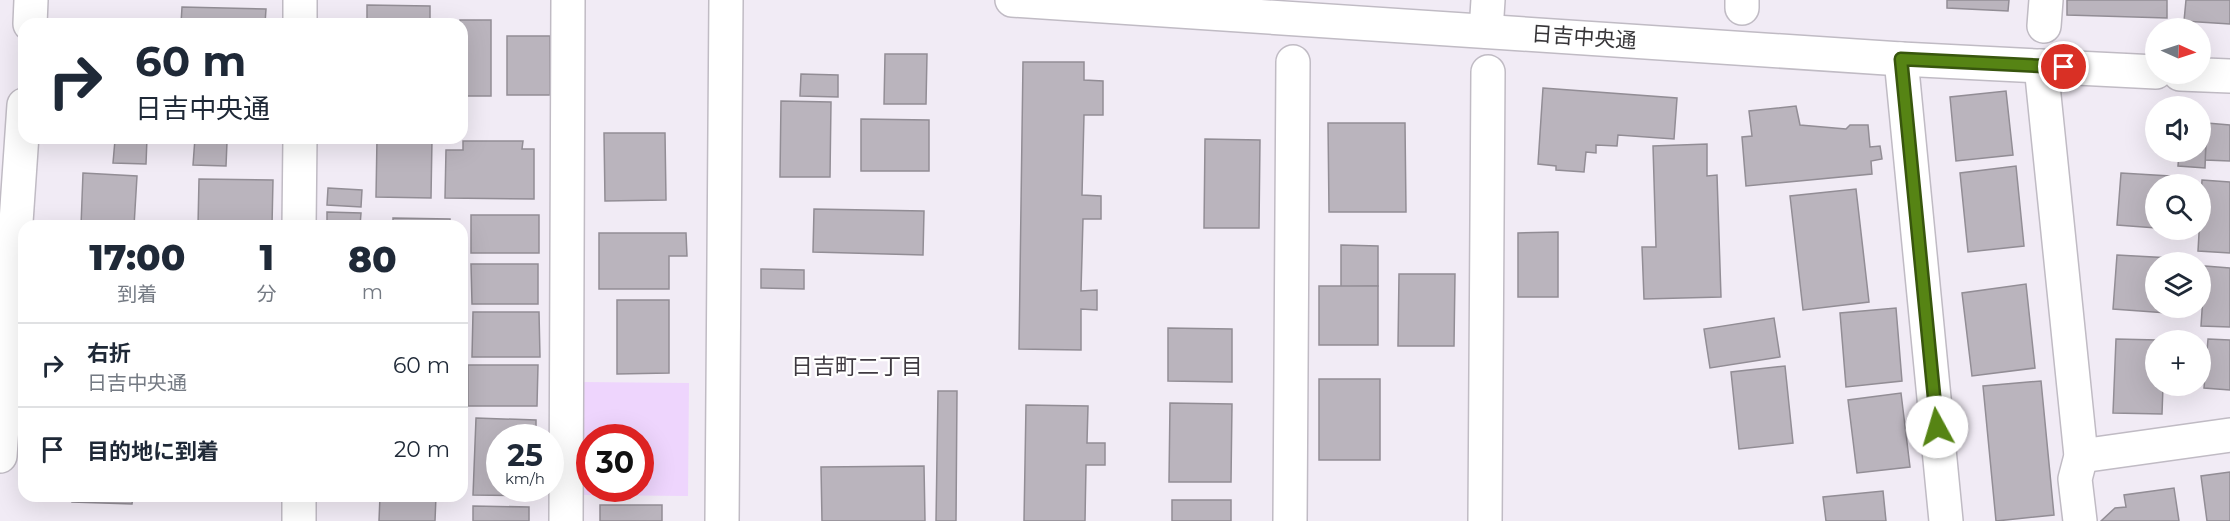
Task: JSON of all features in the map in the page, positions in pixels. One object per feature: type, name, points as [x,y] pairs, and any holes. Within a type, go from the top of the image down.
[{"type":"street","points":[[30,18],[31,0]]},
{"type":"street","points":[[300,0],[300,18]]},
{"type":"street","points":[[566,521],[568,0]]},
{"type":"street","points":[[722,521],[726,0]]},
{"type":"street","name":"日吉中央通","points":[[1012,0],[1487,15],[1901,59],[2145,71]]},
{"type":"street","points":[[1901,59],[1946,521]]},
{"type":"street","points":[[1290,521],[1293,62]]},
{"type":"street","points":[[2041,66],[2081,456],[2075,478],[2080,521]]},
{"type":"street","points":[[1485,521],[1488,72]]},
{"type":"street","points":[[2211,75],[2230,76]]},
{"type":"street","points":[[0,456],[21,144]]},
{"type":"street","points":[[299,220],[300,144]]},
{"type":"street","points":[[2081,456],[2230,435]]},
{"type":"street","points":[[298,502],[298,521]]},
{"type":"shaded area","points":[[581,382],[689,383],[688,496],[654,496],[654,424],[581,424]]},
{"type":"building","points":[[1947,0],[2009,0],[2008,11],[1947,8]]},
{"type":"building","points":[[2067,0],[2167,0],[2167,18],[2067,15]]},
{"type":"building","points":[[2186,0],[2230,0],[2230,24],[2211,23],[2211,18],[2184,18]]},
{"type":"building","points":[[367,5],[430,6],[430,18],[367,18]]},
{"type":"building","points":[[182,7],[266,9],[265,18],[181,18]]},
{"type":"building","points":[[468,20],[491,20],[491,96],[468,96]]},
{"type":"building","points":[[507,36],[550,36],[550,95],[507,95]]},
{"type":"building","points":[[885,54],[927,54],[926,104],[884,104]]},
{"type":"building","points":[[1023,62],[1084,62],[1084,80],[1103,81],[1103,115],[1084,115],[1082,195],[1101,196],[1101,219],[1083,219],[1081,291],[1097,290],[1097,310],[1081,309],[1081,350],[1019,349]]},
{"type":"building","points":[[801,74],[838,75],[838,97],[800,96]]},
{"type":"building","points":[[1543,88],[1677,98],[1674,139],[1618,135],[1617,146],[1596,145],[1596,153],[1586,152],[1584,172],[1556,170],[1556,166],[1538,164]]},
{"type":"building","points":[[2006,91],[2013,155],[1956,161],[1950,97]]},
{"type":"building","points":[[781,101],[831,102],[830,177],[780,177]]},
{"type":"building","points":[[1796,106],[1800,125],[1846,129],[1850,125],[1868,125],[1870,147],[1880,146],[1882,159],[1871,161],[1872,174],[1746,186],[1742,137],[1752,136],[1749,111]]},
{"type":"building","points":[[861,119],[929,120],[929,171],[861,171]]},
{"type":"building","points":[[1328,123],[1405,123],[1406,212],[1329,212]]},
{"type":"building","points":[[2211,123],[2230,125],[2230,161],[2211,160]]},
{"type":"building","points":[[604,133],[665,133],[666,200],[605,201]]},
{"type":"building","points":[[1205,139],[1260,140],[1259,228],[1204,228]]},
{"type":"building","points":[[468,141],[523,141],[522,149],[534,149],[534,199],[445,198],[446,150],[463,150],[463,144],[468,144]]},
{"type":"building","points":[[115,144],[147,144],[146,164],[113,163]]},
{"type":"building","points":[[195,144],[227,144],[226,166],[193,165]]},
{"type":"building","points":[[377,144],[432,144],[431,198],[376,197]]},
{"type":"building","points":[[1707,144],[1707,176],[1717,175],[1721,297],[1644,299],[1642,247],[1656,247],[1653,146]]},
{"type":"building","points":[[2178,162],[2205,162],[2205,168],[2178,166]]},
{"type":"building","points":[[2016,166],[2024,246],[1968,252],[1960,173]]},
{"type":"building","points":[[83,173],[137,176],[134,220],[81,220]]},
{"type":"building","points":[[2121,173],[2145,174],[2145,227],[2117,225]]},
{"type":"building","points":[[199,179],[273,180],[272,220],[198,220]]},
{"type":"building","points":[[2211,181],[2230,182],[2230,253],[2198,251],[2199,240],[2211,240]]},
{"type":"building","points":[[328,188],[362,190],[361,207],[327,205]]},
{"type":"building","points":[[1856,189],[1869,302],[1803,310],[1790,196]]},
{"type":"building","points":[[814,209],[924,211],[923,255],[813,252]]},
{"type":"building","points":[[327,212],[361,213],[360,220],[327,220]]},
{"type":"building","points":[[471,215],[539,215],[539,253],[471,253]]},
{"type":"building","points":[[393,218],[450,219],[450,220],[393,220]]},
{"type":"building","points":[[1558,232],[1558,297],[1518,297],[1518,233]]},
{"type":"building","points":[[599,233],[686,233],[687,256],[669,256],[669,289],[599,289]]},
{"type":"building","points":[[1341,245],[1378,246],[1378,286],[1341,287]]},
{"type":"building","points":[[2117,255],[2145,257],[2145,311],[2113,309]]},
{"type":"building","points":[[471,264],[538,264],[538,304],[472,304]]},
{"type":"building","points":[[2211,266],[2230,268],[2230,327],[2201,326],[2202,318],[2211,318]]},
{"type":"building","points":[[761,269],[804,270],[804,289],[761,288]]},
{"type":"building","points":[[1399,274],[1455,274],[1454,346],[1398,346]]},
{"type":"building","points":[[2026,284],[2035,368],[1972,376],[1962,293]]},
{"type":"building","points":[[1319,286],[1378,286],[1378,345],[1319,345]]},
{"type":"building","points":[[617,300],[669,300],[669,373],[617,374]]},
{"type":"building","points":[[1896,308],[1902,381],[1846,387],[1840,313]]},
{"type":"building","points":[[473,312],[539,312],[540,357],[472,357]]},
{"type":"building","points":[[1774,318],[1780,357],[1710,368],[1704,329]]},
{"type":"building","points":[[1168,328],[1232,329],[1232,382],[1168,381]]},
{"type":"building","points":[[2116,339],[2145,340],[2145,396],[2163,396],[2162,414],[2113,413]]},
{"type":"building","points":[[2211,339],[2230,340],[2230,390],[2211,389]]},
{"type":"building","points":[[468,365],[538,365],[537,406],[468,406]]},
{"type":"building","points":[[1785,366],[1793,443],[1739,449],[1731,372]]},
{"type":"building","points":[[1319,379],[1380,379],[1380,460],[1319,460]]},
{"type":"building","points":[[2041,381],[2054,515],[1996,521],[1983,386]]},
{"type":"building","points":[[938,391],[957,391],[956,521],[936,521]]},
{"type":"building","points":[[1901,393],[1910,467],[1857,473],[1848,400]]},
{"type":"building","points":[[1170,403],[1232,404],[1231,482],[1169,482]]},
{"type":"building","points":[[1026,405],[1088,406],[1087,443],[1105,443],[1105,465],[1086,465],[1085,521],[1024,521]]},
{"type":"building","points":[[476,418],[536,420],[536,424],[486,424],[486,495],[473,495]]},
{"type":"building","points":[[924,466],[925,521],[822,521],[821,467]]},
{"type":"building","points":[[2230,472],[2230,521],[2207,521],[2201,476]]},
{"type":"building","points":[[2174,488],[2179,521],[2101,521],[2115,508],[2126,507],[2124,495]]},
{"type":"building","points":[[1883,491],[1886,521],[1826,521],[1823,497]]},
{"type":"building","points":[[1172,500],[1231,500],[1231,521],[1172,521]]},
{"type":"building","points":[[72,502],[132,502],[132,504]]},
{"type":"building","points":[[380,502],[436,502],[435,521],[379,521]]},
{"type":"building","points":[[600,505],[662,505],[662,521],[600,521]]},
{"type":"building","points":[[473,506],[529,507],[529,521],[473,521]]},
{"type":"district","name":"日吉町二丁目","points":[[857,366]]},
{"type":"route","points":[[1937,427],[1901,59],[2064,67]]}]
